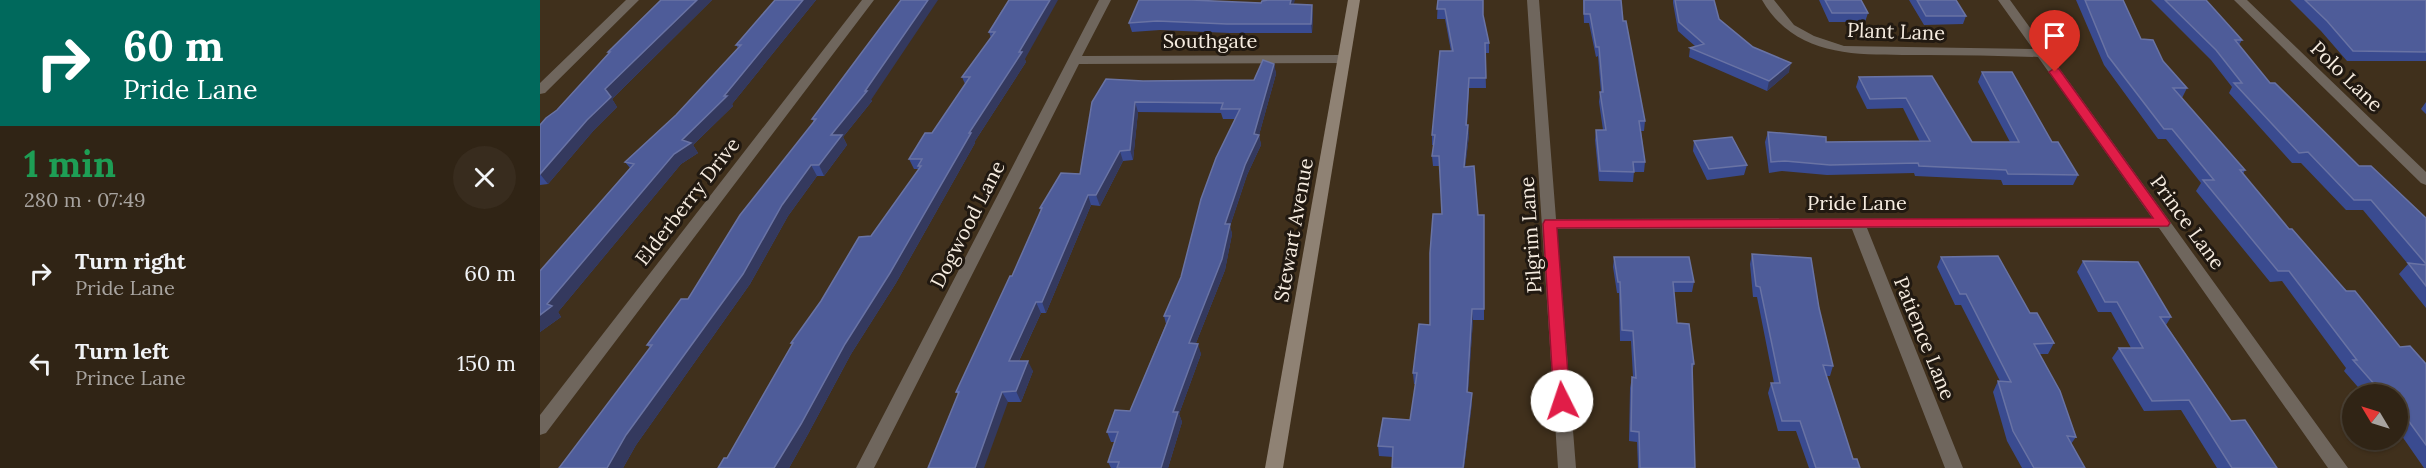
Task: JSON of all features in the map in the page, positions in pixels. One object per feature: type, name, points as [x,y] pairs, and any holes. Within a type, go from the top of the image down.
[{"type":"street","points":[[540,90],[633,0]]},
{"type":"street","name":"Elderberry Drive","points":[[540,428],[868,0]]},
{"type":"street","name":"Dogwood Lane","points":[[865,468],[1105,0]]},
{"type":"street","name":"Stewart Avenue","points":[[1274,468],[1354,0]]},
{"type":"street","name":"Pilgrim Lane","points":[[1533,0],[1567,468]]},
{"type":"street","name":"Plant Lane","points":[[1768,0],[1775,14],[1784,24],[1812,42],[1843,50],[1918,53],[2042,53]]},
{"type":"street","name":"Prince Lane","points":[[2004,0],[2339,468]]},
{"type":"street","name":"Polo Lane","points":[[2240,0],[2426,180]]},
{"type":"street","name":"Southgate","points":[[1075,60],[1344,59]]},
{"type":"street","name":"Patience Lane","points":[[1857,223],[1954,468]]},
{"type":"street","name":"Pride Lane","points":[[1550,224],[2163,223]]},
{"type":"building","points":[[661,0],[697,0],[605,89],[611,97],[587,120],[540,174],[540,125],[557,110],[610,52],[608,52]]},
{"type":"building","points":[[775,0],[803,0],[724,96],[727,96],[682,140],[691,143],[674,154],[547,304],[552,306],[540,315],[540,271],[634,164],[625,162],[676,115],[741,45],[736,45]]},
{"type":"building","points":[[901,0],[928,0],[865,91],[867,91],[831,135],[842,135],[819,165],[811,165],[782,205],[743,274],[626,435],[607,468],[559,468],[652,345],[647,345],[681,299],[688,299],[740,215],[816,119],[812,119]]},
{"type":"building","points":[[1009,0],[1050,0],[1019,52],[1022,52],[969,133],[971,133],[890,273],[845,344],[774,468],[718,468],[724,458],[727,458],[793,343],[791,343],[821,301],[859,237],[871,236],[921,166],[918,166],[922,159],[909,159],[925,133],[932,133],[970,77],[962,77],[995,32],[989,32]]},
{"type":"building","points":[[1139,0],[1261,3],[1268,0],[1291,0],[1290,4],[1312,5],[1311,24],[1157,21],[1129,23]]},
{"type":"building","points":[[1438,0],[1483,0],[1483,15],[1489,43],[1485,43],[1486,78],[1469,78],[1464,167],[1474,166],[1478,215],[1484,215],[1484,309],[1472,309],[1467,392],[1472,393],[1463,468],[1392,468],[1393,447],[1378,446],[1383,418],[1410,420],[1417,373],[1413,373],[1419,324],[1430,325],[1430,253],[1433,214],[1442,214],[1439,156],[1432,156],[1435,135],[1432,135],[1440,51],[1453,51],[1445,9],[1437,9]]},
{"type":"building","points":[[1584,0],[1621,0],[1623,21],[1626,21],[1645,121],[1639,121],[1645,162],[1633,162],[1634,172],[1600,171],[1596,130],[1606,130],[1600,92],[1603,92],[1599,47],[1596,47],[1590,14],[1584,14]]},
{"type":"building","points":[[1675,0],[1714,0],[1719,19],[1753,47],[1791,63],[1769,81],[1690,48],[1704,44],[1679,22]]},
{"type":"building","points":[[1825,0],[1861,0],[1868,13],[1832,13]]},
{"type":"building","points":[[1917,0],[1956,0],[1966,16],[1926,16]]},
{"type":"building","points":[[2085,0],[2123,0],[2141,39],[2153,40],[2163,61],[2187,88],[2173,88],[2245,170],[2240,170],[2289,229],[2292,229],[2346,291],[2355,291],[2400,347],[2410,346],[2426,364],[2426,445],[2408,420],[2408,384],[2374,384],[2353,360],[2357,360],[2289,271],[2278,271],[2203,180],[2214,180],[2172,129],[2164,129],[2108,56]]},
{"type":"building","points":[[2165,0],[2206,0],[2242,40],[2235,40],[2270,83],[2275,83],[2359,166],[2371,166],[2426,218],[2426,264],[2371,200],[2354,200],[2308,152],[2299,153],[2234,83],[2242,83],[2216,50]]},
{"type":"building","points":[[2305,0],[2426,0],[2426,52],[2353,51]]},
{"type":"building","points":[[1263,60],[1274,64],[1254,134],[1259,135],[1245,165],[1225,224],[1230,224],[1222,259],[1189,343],[1198,344],[1173,412],[1178,412],[1161,468],[1117,468],[1119,462],[1108,462],[1118,432],[1107,432],[1115,410],[1130,411],[1170,316],[1164,316],[1181,277],[1201,199],[1216,158],[1240,109],[1221,109],[1223,103],[1135,102],[1130,150],[1120,151],[1096,195],[1088,195],[1042,302],[1036,302],[1009,361],[1028,361],[1016,391],[1002,392],[975,468],[928,468],[959,392],[956,392],[1010,276],[1012,276],[1042,208],[1040,208],[1061,173],[1080,174],[1092,102],[1106,79],[1254,80]]},
{"type":"building","points":[[1982,72],[2012,72],[2052,142],[2058,142],[2078,175],[2008,174],[2006,170],[1919,166],[1918,163],[1830,165],[1771,162],[1768,132],[1826,137],[1826,142],[1930,141],[1906,98],[1870,99],[1859,77],[1932,76],[1972,142],[2019,142]]},
{"type":"building","points":[[1732,137],[1747,165],[1709,169],[1694,141]]},
{"type":"building","points":[[1752,254],[1811,258],[1819,308],[1833,366],[1823,365],[1853,459],[1857,459],[1860,468],[1816,468],[1800,421],[1782,421],[1771,383],[1780,383],[1760,287],[1756,286]]},
{"type":"building","points":[[1998,256],[2030,313],[2037,313],[2054,343],[2034,344],[2060,391],[2076,437],[2067,436],[2085,468],[2034,468],[2013,431],[1998,381],[2011,382],[1966,294],[1960,294],[1941,257]]},
{"type":"building","points":[[1614,257],[1689,257],[1694,282],[1673,282],[1677,323],[1689,324],[1694,364],[1692,364],[1695,468],[1640,468],[1639,432],[1631,431],[1632,377],[1636,378],[1633,331],[1622,330],[1620,282],[1618,282]]},
{"type":"building","points":[[2083,261],[2138,262],[2171,317],[2160,317],[2231,421],[2245,420],[2277,468],[2232,468],[2189,400],[2152,401],[2119,348],[2143,348],[2117,302],[2105,302]]},
{"type":"building","points":[[2408,263],[2426,265],[2426,286]]},
{"type":"route","points":[[1562,401],[1550,224],[2163,223],[2055,72]]}]
